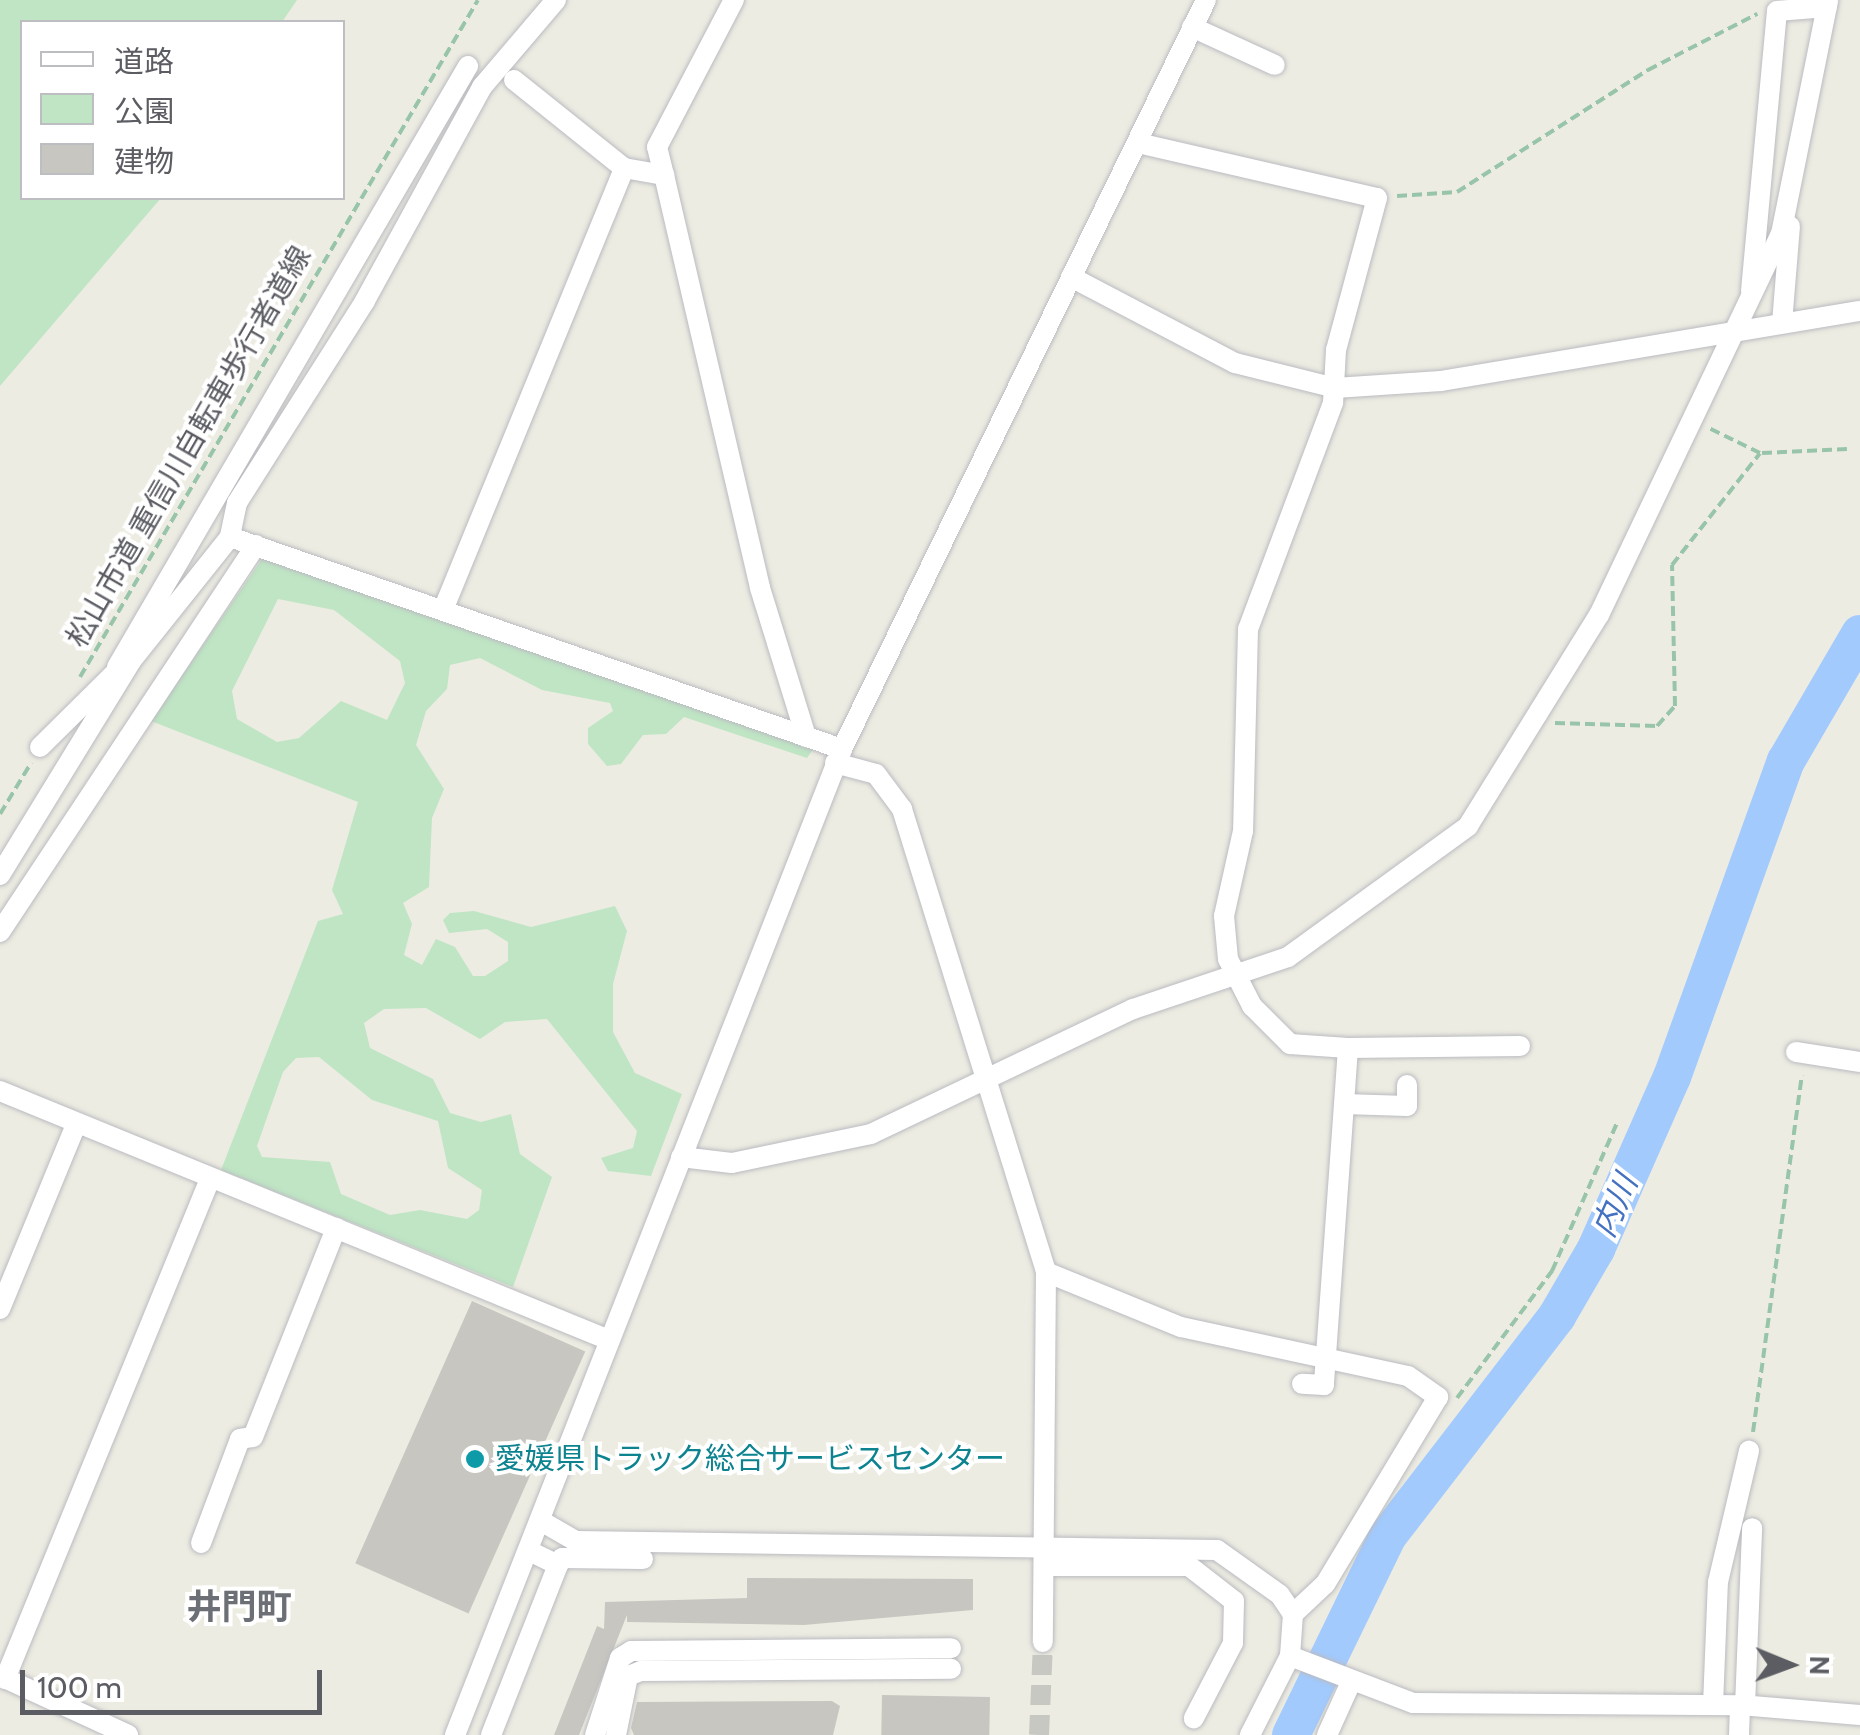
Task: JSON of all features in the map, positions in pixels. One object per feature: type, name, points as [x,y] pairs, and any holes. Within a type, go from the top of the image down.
[{"type":"street","points":[[40,747],[57,739],[230,538],[236,503],[364,301],[482,87],[556,0]]},
{"type":"street","points":[[734,0],[657,147],[760,588],[806,736]]},
{"type":"street","points":[[455,1735],[839,756],[1205,0]]},
{"type":"street","points":[[1751,298],[1776,11],[1827,4],[1791,204],[1782,324]]},
{"type":"street","points":[[1192,27],[1275,66]]},
{"type":"street","points":[[0,876],[468,66]]},
{"type":"street","points":[[514,80],[624,168],[664,176]]},
{"type":"street","points":[[1138,144],[1376,198],[1336,350],[1335,388],[1248,629],[1244,831],[1224,916],[1232,971],[1252,1006],[1290,1044],[1348,1048],[1520,1046]]},
{"type":"street","points":[[443,610],[624,168]]},
{"type":"street","points":[[681,1157],[732,1164],[853,1140],[985,1076],[1232,971],[1288,957],[1468,826],[1599,616],[1751,298],[1791,204]]},
{"type":"street","points":[[1071,277],[1236,363],[1335,388],[1441,381],[1860,310]]},
{"type":"street","points":[[230,538],[806,736],[876,774],[902,809],[1046,1272],[1047,1543],[1043,1642]]},
{"type":"street","points":[[0,932],[256,545]]},
{"type":"street","points":[[1302,1384],[1324,1384],[1348,1048]]},
{"type":"street","points":[[1801,1053],[1860,1062]]},
{"type":"street","points":[[1344,1104],[1407,1106],[1407,1085]]},
{"type":"street","points":[[0,1091],[75,1127],[609,1340]]},
{"type":"street","points":[[0,1308],[75,1127]]},
{"type":"street","points":[[128,1735],[2,1678],[210,1179]]},
{"type":"street","points":[[201,1543],[240,1439],[253,1437],[336,1228]]},
{"type":"street","points":[[1046,1272],[1181,1328],[1408,1376],[1438,1397],[1325,1584],[1293,1614]]},
{"type":"street","points":[[1713,1705],[1718,1582],[1750,1451]]},
{"type":"street","points":[[541,1521],[575,1541],[1047,1543],[1217,1550],[1280,1595],[1293,1614],[1295,1658],[1250,1735]]},
{"type":"street","points":[[1739,1735],[1752,1528]]},
{"type":"street","points":[[529,1551],[558,1565]]},
{"type":"street","points":[[491,1735],[562,1558],[644,1558]]},
{"type":"street","points":[[1046,1566],[1189,1566],[1234,1601],[1233,1643],[1194,1718]]},
{"type":"street","points":[[595,1735],[620,1658],[632,1651],[951,1659],[641,1672],[628,1676],[616,1735]]},
{"type":"street","points":[[1295,1658],[1347,1680],[1434,1704],[1743,1705],[1860,1714]]},
{"type":"street","points":[[1328,1735],[1347,1680]]},
{"type":"path","name":"松山市道 重信川自転車歩行者道線","points":[[70,695],[478,0]]},
{"type":"path","points":[[1376,198],[1457,192],[1648,70],[1776,11]]},
{"type":"path","points":[[1690,419],[1760,453],[1847,449]]},
{"type":"path","points":[[1531,722],[1658,726],[1675,706],[1672,564],[1760,453]]},
{"type":"path","points":[[0,814],[40,747]]},
{"type":"path","points":[[1750,1451],[1801,1053]]},
{"type":"path","points":[[1452,1403],[1552,1272],[1618,1122]]},
{"type":"green space","points":[[0,0],[297,0],[283,20],[20,20],[20,200],[159,200],[0,386]]},
{"type":"green space","points":[[264,556],[814,748],[807,758],[684,717],[666,734],[643,735],[621,764],[607,766],[588,744],[588,728],[613,711],[610,703],[542,690],[480,658],[450,665],[447,689],[426,711],[416,745],[444,789],[432,818],[429,887],[403,903],[412,924],[404,955],[422,965],[436,939],[455,947],[473,976],[485,976],[508,961],[508,942],[487,929],[449,933],[443,920],[450,913],[474,911],[531,927],[615,906],[627,931],[613,984],[613,1032],[635,1073],[682,1094],[651,1176],[608,1171],[601,1158],[633,1148],[637,1131],[547,1019],[505,1022],[480,1039],[426,1008],[384,1009],[364,1023],[370,1048],[433,1079],[450,1113],[481,1122],[511,1114],[520,1154],[552,1177],[513,1287],[221,1170],[318,921],[343,914],[332,890],[358,802],[151,721]],"holes":[[[278,599],[334,610],[400,661],[405,683],[387,720],[341,701],[299,738],[277,742],[237,719],[232,691]],[[319,1057],[372,1100],[438,1121],[448,1168],[482,1190],[479,1210],[467,1219],[420,1210],[390,1215],[341,1194],[330,1162],[262,1157],[257,1146],[283,1072],[296,1058]]]},
{"type":"building","name":"愛媛県トラック総合サービスセンター","points":[[472,1301],[585,1351],[469,1614],[355,1563]]},
{"type":"building","points":[[747,1578],[973,1579],[973,1610],[804,1625],[627,1622],[627,1615],[579,1735],[554,1735],[597,1626],[604,1629],[605,1602],[747,1598]]},
{"type":"building","points":[[882,1695],[990,1697],[989,1735],[881,1735]]},
{"type":"building","points":[[832,1701],[840,1706],[833,1735],[634,1735],[631,1728],[637,1702]]},
{"type":"waterway","name":"内川","points":[[1291,1735],[1387,1537],[1557,1316],[1596,1249],[1672,1077],[1786,761],[1860,634]]},
{"type":"tunnel","points":[[1039,1735],[1043,1642]]},
{"type":"place","name":"愛媛県トラック総合サービスセンター","points":[[475,1459]]},
{"type":"district","name":"井門町","points":[[239,1607]]}]
